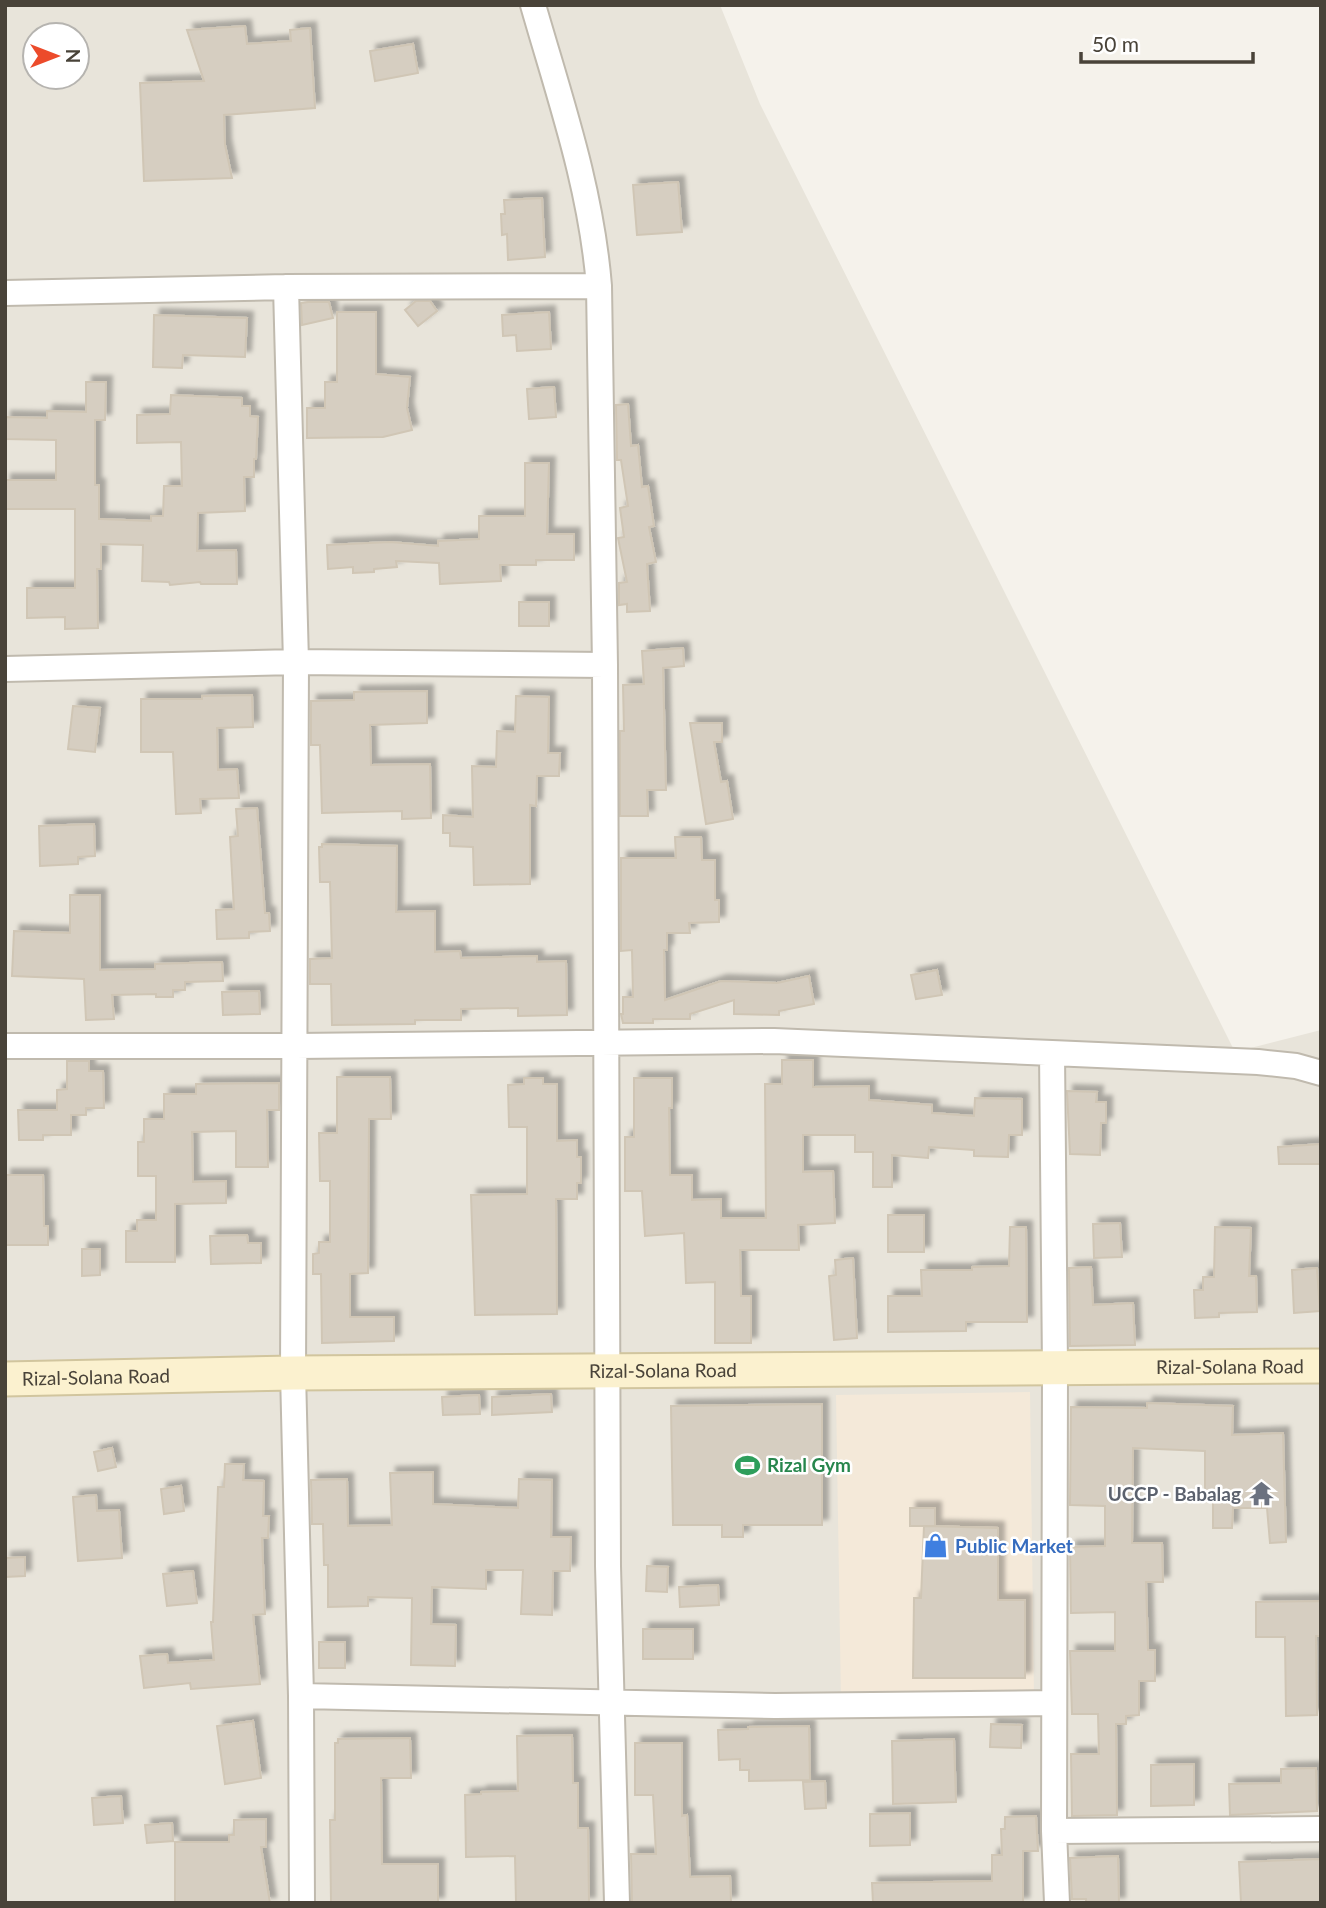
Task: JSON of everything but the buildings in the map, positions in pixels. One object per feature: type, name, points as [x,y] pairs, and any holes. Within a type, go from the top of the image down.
[{"type":"main road","name":"Rizal-Solana Road","points":[[5,1379],[293,1373],[1321,1366]]},
{"type":"street","points":[[533,5],[573,137],[593,225],[599,286],[606,665],[610,1703],[617,1903]]},
{"type":"street","points":[[5,293],[286,287],[599,286]]},
{"type":"street","points":[[286,287],[296,662],[293,1373],[301,1696],[302,1903]]},
{"type":"street","points":[[5,669],[296,662],[606,665]]},
{"type":"street","points":[[5,1046],[774,1041],[1258,1062],[1296,1066],[1321,1073]]},
{"type":"street","points":[[1052,1053],[1055,1368],[1054,1831],[1057,1903]]},
{"type":"street","points":[[301,1696],[775,1706],[1054,1703]]},
{"type":"street","points":[[1054,1831],[1321,1829]]},
{"type":"shaded area","points":[[5,5],[720,5],[760,104],[1235,1052],[1321,1030],[1321,1903],[5,1903]]},
{"type":"shaded area","name":"Public Market","points":[[1030,1392],[1034,1697],[841,1700],[836,1395]]},
{"type":"place","name":"Rizal Gym","points":[[747,1465]]},
{"type":"place","name":"UCCP - Babalag","points":[[1261,1494]]},
{"type":"place","name":"Public Market","points":[[935,1546]]}]
